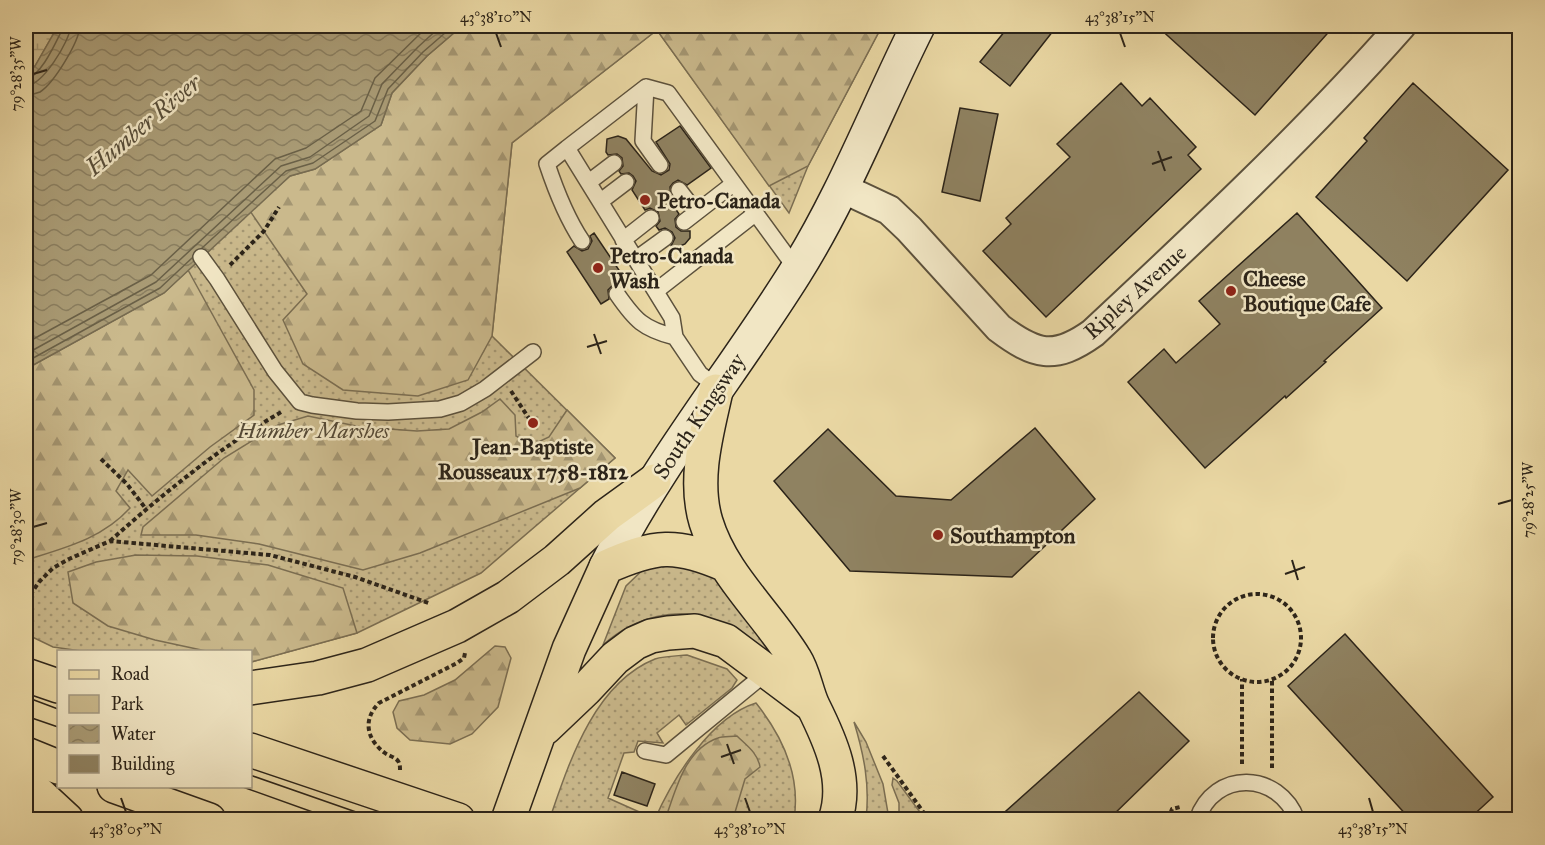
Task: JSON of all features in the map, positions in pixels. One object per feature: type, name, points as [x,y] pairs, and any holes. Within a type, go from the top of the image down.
[{"type":"main road","points":[[717,389],[704,445],[701,502],[706,523],[726,565],[796,660],[813,706],[826,730],[837,766],[839,798],[835,819]]},
{"type":"main road","points":[[252,688],[318,678],[367,665],[458,627],[516,591],[557,560],[607,515],[654,481]]},
{"type":"main road","points":[[606,567],[630,556],[660,549],[696,553],[726,565]]},
{"type":"main road","name":"South Kingsway","points":[[508,819],[570,649],[606,567]]},
{"type":"main road","points":[[536,742],[615,658],[635,643],[651,636],[695,631],[710,634],[744,652],[813,706]]},
{"type":"main road","points":[[26,675],[57,686]]},
{"type":"main road","points":[[252,751],[458,819]]},
{"type":"main road","points":[[26,754],[57,767]]},
{"type":"main road","points":[[26,782],[67,819]]},
{"type":"main road","points":[[120,788],[209,819]]},
{"type":"street","name":"South Kingsway","points":[[606,567],[654,481],[797,270],[842,188],[918,26]]},
{"type":"street","name":"Ripley Avenue","points":[[842,188],[889,210],[909,228],[1005,333],[1035,350],[1047,352],[1063,349],[1078,344],[1093,333],[1228,206],[1296,140],[1401,26]]},
{"type":"lane","points":[[646,87],[638,145],[654,164]]},
{"type":"lane","points":[[582,241],[567,215],[547,164],[646,87]]},
{"type":"lane","points":[[646,87],[668,93],[797,270]]},
{"type":"lane","points":[[567,148],[672,318],[675,337],[700,374],[717,389]]},
{"type":"lane","points":[[589,182],[614,163]]},
{"type":"lane","points":[[601,201],[627,182]]},
{"type":"lane","points":[[678,196],[690,217],[734,184]]},
{"type":"lane","points":[[656,291],[756,213]]},
{"type":"lane","points":[[623,240],[651,218]]},
{"type":"lane","points":[[636,259],[665,238]]},
{"type":"lane","points":[[201,257],[275,371],[300,402],[357,411],[440,409],[461,403],[485,389],[533,352]]},
{"type":"lane","points":[[616,294],[631,315],[653,332],[675,337]]},
{"type":"lane","points":[[645,751],[666,755],[767,672]]},
{"type":"lane","points":[[1197,819],[1200,810],[1211,796],[1225,787],[1242,782],[1269,787],[1293,808],[1297,819]]},
{"type":"path","points":[[217,279],[264,231],[279,207]]},
{"type":"path","points":[[500,377],[532,423]]},
{"type":"path","points":[[26,602],[39,582],[53,568],[111,541],[146,509],[216,454],[260,424],[300,402]]},
{"type":"path","points":[[101,459],[127,484],[146,509]]},
{"type":"path","points":[[111,541],[270,555],[355,577],[375,586],[413,596],[440,608]]},
{"type":"path","points":[[1256,594],[1270,596],[1283,602],[1293,613],[1300,626],[1302,641],[1298,656],[1291,668],[1272,680],[1250,682],[1242,679],[1224,668],[1216,656],[1213,642],[1215,627],[1220,615],[1230,604],[1242,597],[1256,594]]},
{"type":"path","points":[[400,770],[396,759],[386,754],[373,741],[368,727],[370,714],[379,703],[387,698],[457,663],[464,658],[467,646]]},
{"type":"path","points":[[1242,679],[1242,763]]},
{"type":"path","points":[[1269,787],[1272,769],[1272,680]]},
{"type":"path","points":[[883,756],[929,819]]},
{"type":"green space","points":[[26,26],[58,26],[35,66],[26,75]]},
{"type":"green space","name":"Humber Marshes","points":[[462,26],[882,26],[808,166],[789,213],[657,30],[512,143],[492,336],[615,458],[481,573],[357,633],[252,662],[252,650],[74,650],[53,647],[26,634],[26,369],[201,257],[276,187]]},
{"type":"green space","points":[[462,26],[882,26],[808,166],[769,186],[657,30],[512,143],[492,336],[468,380],[418,396],[343,390],[303,364],[283,320],[307,294],[250,211],[290,176],[315,169],[381,125],[392,93],[427,56]]},
{"type":"green space","points":[[188,270],[254,390],[254,415],[210,447],[152,496],[128,470],[116,491],[130,508],[119,519],[82,541],[26,560],[26,369],[164,293]]},
{"type":"green space","points":[[500,399],[515,415],[516,436],[532,445],[549,437],[567,410],[615,458],[580,488],[420,553],[363,570],[259,544],[196,535],[141,535],[143,527],[224,458],[278,425],[308,416],[361,427],[417,431],[449,429],[482,412]]},
{"type":"green space","points":[[136,555],[197,556],[268,565],[343,588],[357,633],[252,662],[252,650],[201,650],[155,640],[108,626],[73,603],[68,572],[96,562]]},
{"type":"green space","points":[[652,561],[711,571],[770,646],[769,651],[764,652],[736,631],[717,621],[687,614],[657,616],[642,621],[615,635],[603,645],[626,586]]},
{"type":"green space","points":[[495,646],[505,647],[511,658],[498,707],[472,734],[450,744],[410,740],[397,728],[393,712],[399,701],[424,695],[455,680]]},
{"type":"green space","points":[[687,655],[727,669],[737,680],[732,688],[686,725],[679,715],[657,733],[663,743],[638,741],[634,752],[624,753],[608,798],[655,819],[672,786],[695,751],[724,721],[739,710],[756,703],[774,729],[788,757],[795,787],[794,819],[570,820],[551,815],[576,748],[601,704],[616,686],[634,670],[655,659]]},
{"type":"green space","points":[[854,722],[866,742],[883,784],[889,819],[866,819],[865,770]]},
{"type":"green space","points":[[737,736],[754,753],[760,767],[745,779],[733,819],[667,819],[679,781],[690,759],[707,743],[722,737]]},
{"type":"green space","points":[[893,778],[925,819],[899,819],[899,803],[892,785]]},
{"type":"water","name":"Humber River","points":[[58,26],[462,26],[427,56],[392,93],[381,125],[315,169],[290,176],[164,293],[26,369],[26,75],[35,66]]},
{"type":"building","points":[[1009,26],[1057,26],[1010,86],[980,62]]},
{"type":"building","points":[[1157,26],[1334,26],[1255,115]]},
{"type":"building","points":[[1121,83],[1142,106],[1150,98],[1196,147],[1188,155],[1201,169],[1046,317],[983,251],[1011,224],[1006,218],[1070,157],[1057,144]]},
{"type":"building","points":[[1413,83],[1508,170],[1407,281],[1316,197],[1367,141],[1364,138]]},
{"type":"building","points":[[960,108],[998,114],[980,201],[942,192]]},
{"type":"building","points":[[680,126],[711,168],[687,185],[678,180],[670,187],[671,196],[668,198],[679,214],[675,219],[676,227],[681,231],[690,231],[690,238],[678,247],[671,246],[675,238],[672,232],[665,228],[659,230],[656,226],[660,221],[658,212],[650,208],[645,210],[632,190],[636,181],[633,176],[629,173],[621,174],[619,171],[623,166],[622,158],[617,154],[608,155],[606,152],[607,139],[618,136],[626,139],[652,171],[661,175],[669,170],[670,164],[656,142]]},
{"type":"building","points":[[1297,213],[1382,308],[1324,361],[1326,362],[1205,468],[1128,382],[1164,349],[1176,363],[1220,324],[1199,301]]},
{"type":"building","name":"Petro-Canada Wash","points":[[594,233],[629,285],[625,288],[621,285],[612,286],[608,290],[609,299],[601,304],[567,252],[574,246],[582,251],[588,249],[592,241],[590,236]]},
{"type":"building","name":"Southampton","points":[[1035,428],[1095,499],[1012,577],[850,571],[774,481],[828,429],[896,496],[951,500]]},
{"type":"building","points":[[1345,634],[1493,797],[1469,819],[1410,819],[1288,686]]},
{"type":"building","points":[[1139,692],[1189,741],[1109,819],[997,819]]},
{"type":"building","points":[[622,772],[655,784],[647,806],[614,795]]},
{"type":"tram line","points":[[26,697],[57,709]]},
{"type":"tram line","points":[[26,716],[57,727]]},
{"type":"tram line","points":[[252,776],[379,820]]},
{"type":"tram line","points":[[246,788],[335,820]]},
{"type":"place","name":"Petro-Canada","points":[[645,200]]},
{"type":"place","name":"Petro-Canada Wash","points":[[598,268]]},
{"type":"place","name":"Cheese Boutique Cafe","points":[[1231,291]]},
{"type":"place","name":"Jean-Baptiste Rousseaux 1758-1812","points":[[533,423]]},
{"type":"place","name":"Southampton","points":[[938,535]]}]
